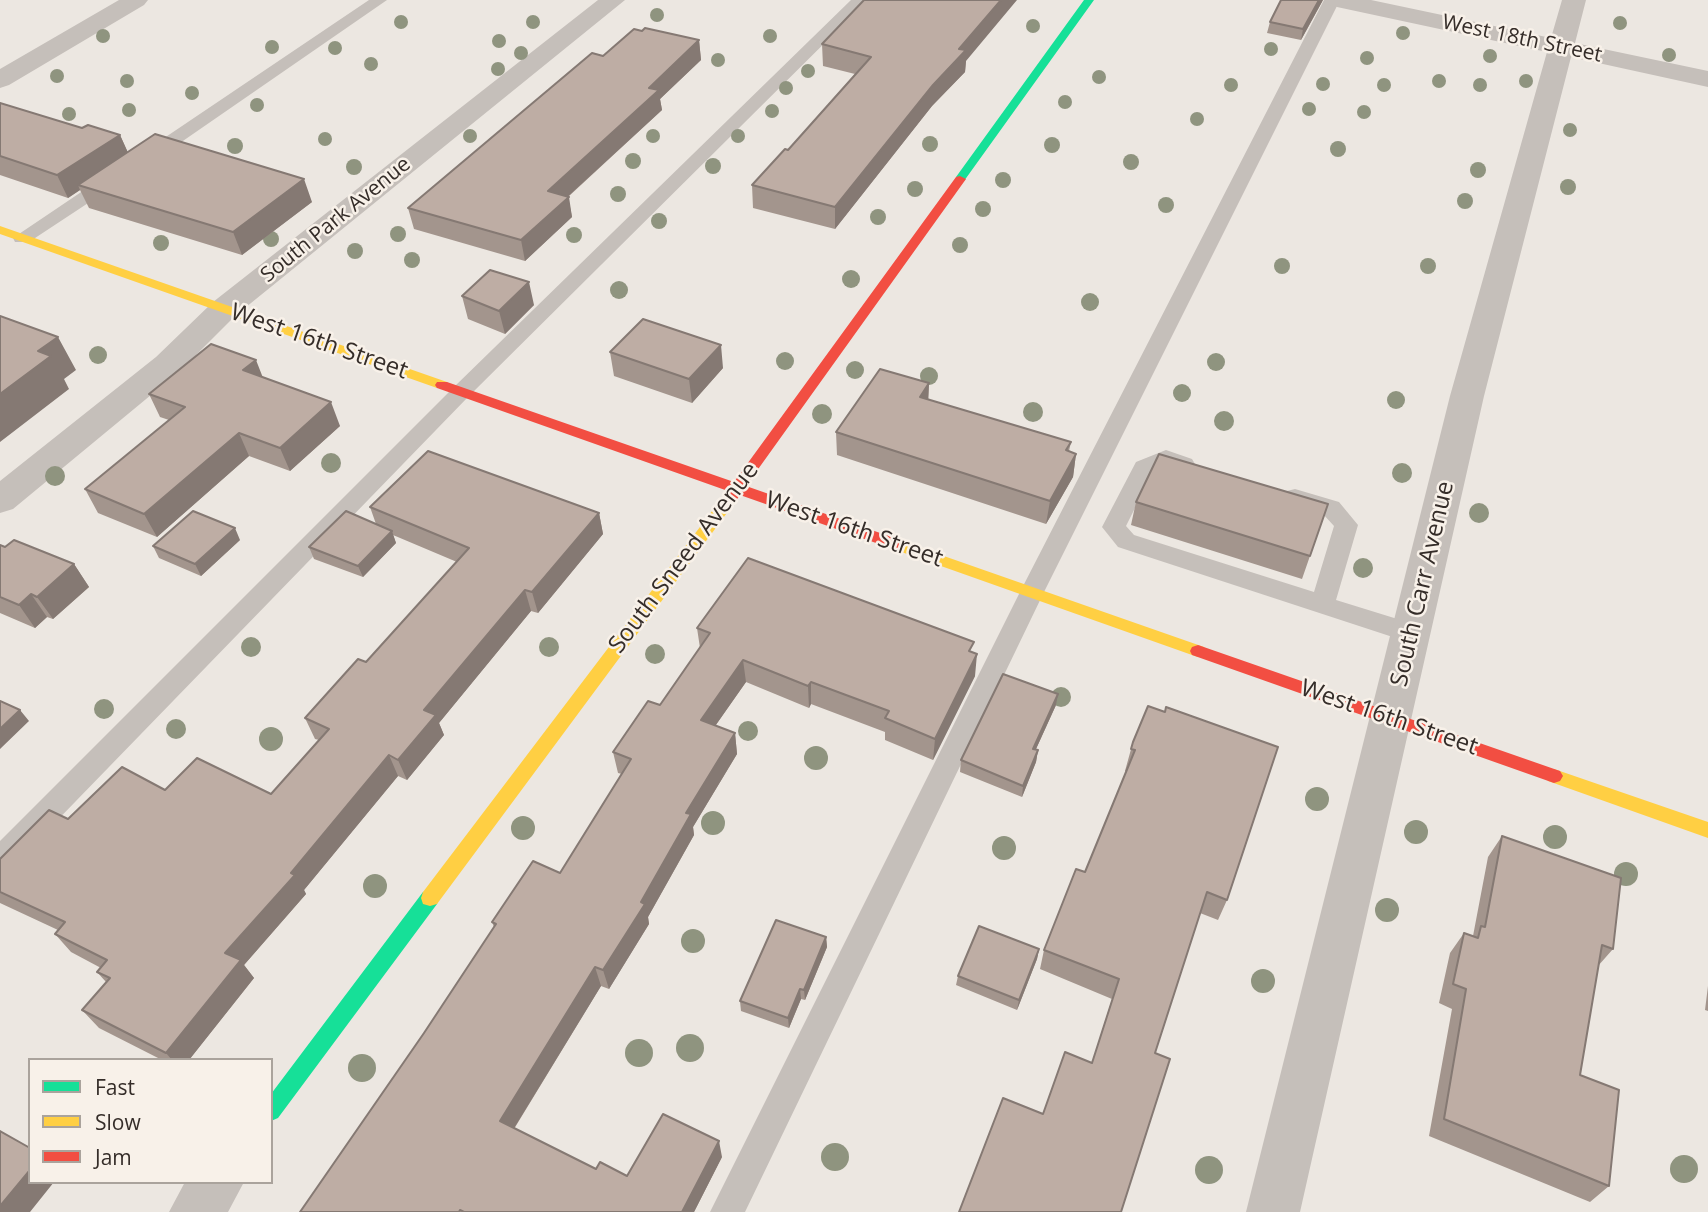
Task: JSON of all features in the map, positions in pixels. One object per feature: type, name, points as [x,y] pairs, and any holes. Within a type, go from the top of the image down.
[{"type":"main road","name":"South Sneed Avenue","points":[[273,1108],[736,489],[1088,0]]},
{"type":"main road","name":"West 16th Street","points":[[0,230],[1708,830]]},
{"type":"street","points":[[0,80],[136,0]]},
{"type":"street","name":"South Park Avenue","points":[[0,500],[167,364],[224,309],[613,0]]},
{"type":"street","name":"West 18th Street","points":[[1334,0],[1708,79]]},
{"type":"street","name":"South Carr Avenue","points":[[1273,1212],[1467,396],[1574,0]]},
{"type":"street","points":[[196,1212],[217,1184]]},
{"type":"lane","points":[[22,238],[148,157],[379,0]]},
{"type":"lane","points":[[0,860],[461,392],[860,0]]},
{"type":"lane","points":[[727,1212],[1032,593],[1334,0]]},
{"type":"lane","points":[[1204,470],[1166,458],[1144,467],[1114,527],[1126,541],[1411,633]]},
{"type":"lane","points":[[1268,489],[1331,508],[1346,525],[1323,604]]},
{"type":"building","points":[[864,0],[1001,0],[959,49],[966,50],[933,85],[835,207],[752,185],[785,149],[788,150],[871,57],[822,44]]},
{"type":"building","points":[[1281,0],[1319,0],[1303,29],[1270,22]]},
{"type":"building","points":[[645,28],[699,40],[649,88],[659,90],[548,191],[569,197],[521,240],[408,208],[592,53],[603,56],[634,29],[642,31]]},
{"type":"building","points":[[0,103],[82,128],[88,125],[120,135],[57,175],[0,156]]},
{"type":"building","points":[[155,134],[304,179],[233,232],[78,185]]},
{"type":"building","points":[[490,270],[529,282],[499,311],[462,296]]},
{"type":"building","points":[[0,316],[58,337],[38,351],[51,356],[0,394]]},
{"type":"building","points":[[643,319],[721,345],[689,379],[610,352]]},
{"type":"building","points":[[211,344],[256,360],[243,370],[331,402],[280,448],[239,433],[144,514],[85,489],[185,407],[149,394]]},
{"type":"building","points":[[880,369],[929,383],[920,397],[1071,442],[1066,450],[1076,454],[1050,501],[836,432]]},
{"type":"building","points":[[428,451],[599,513],[532,592],[525,590],[424,710],[436,715],[398,760],[389,755],[291,873],[295,875],[225,953],[241,960],[166,1053],[82,1010],[110,978],[97,972],[107,960],[55,934],[65,922],[0,892],[0,859],[49,810],[68,819],[122,767],[165,790],[197,758],[271,794],[329,729],[305,718],[358,659],[366,662],[469,548],[370,507]]},
{"type":"building","points":[[1159,454],[1328,504],[1310,556],[1136,502]]},
{"type":"building","points":[[193,511],[235,528],[195,564],[153,546]]},
{"type":"building","points":[[346,511],[392,531],[358,566],[309,547]]},
{"type":"building","points":[[14,540],[74,564],[37,597],[31,594],[19,605],[0,597],[0,545],[5,547]]},
{"type":"building","points":[[748,558],[974,642],[969,651],[977,654],[935,739],[885,718],[889,711],[811,682],[808,686],[743,660],[701,720],[735,733],[686,813],[691,814],[641,902],[645,904],[603,970],[595,967],[500,1121],[596,1169],[600,1162],[627,1176],[663,1114],[719,1141],[682,1212],[300,1212],[424,1033],[496,924],[492,922],[533,861],[560,873],[631,759],[613,752],[648,701],[660,705],[710,633],[697,628]]},
{"type":"building","points":[[1003,674],[1058,694],[1033,749],[1038,750],[1023,786],[961,760]]},
{"type":"building","points":[[0,701],[20,710],[0,729]]},
{"type":"building","points":[[1148,706],[1165,712],[1166,707],[1278,747],[1227,900],[1207,892],[1155,1053],[1170,1059],[1121,1212],[959,1212],[1003,1098],[1043,1114],[1065,1052],[1092,1063],[1119,979],[1044,950],[1076,869],[1085,872],[1135,750],[1131,749],[1133,742]]},
{"type":"building","points":[[1502,836],[1621,878],[1613,949],[1602,945],[1580,1075],[1619,1090],[1609,1186],[1444,1119],[1466,989],[1453,984],[1464,933],[1478,938],[1481,926],[1485,927]]},
{"type":"building","points":[[776,920],[826,937],[804,990],[800,989],[788,1018],[740,1001]]},
{"type":"building","points":[[979,926],[1039,949],[1019,1000],[958,976]]},
{"type":"building","points":[[0,1131],[28,1147],[28,1172],[0,1206]]},
{"type":"traffic: fast","points":[[960,179],[1089,0]]},
{"type":"traffic: fast","points":[[273,1108],[430,898]]},
{"type":"traffic: slow","points":[[0,230],[442,385]]},
{"type":"traffic: slow","points":[[430,898],[730,498]]},
{"type":"traffic: slow","points":[[898,545],[1198,651]]},
{"type":"traffic: slow","points":[[1554,776],[1708,830]]},
{"type":"traffic: jam","points":[[730,498],[960,179]]},
{"type":"traffic: jam","points":[[442,385],[898,545]]},
{"type":"traffic: jam","points":[[1198,651],[1554,776]]}]
